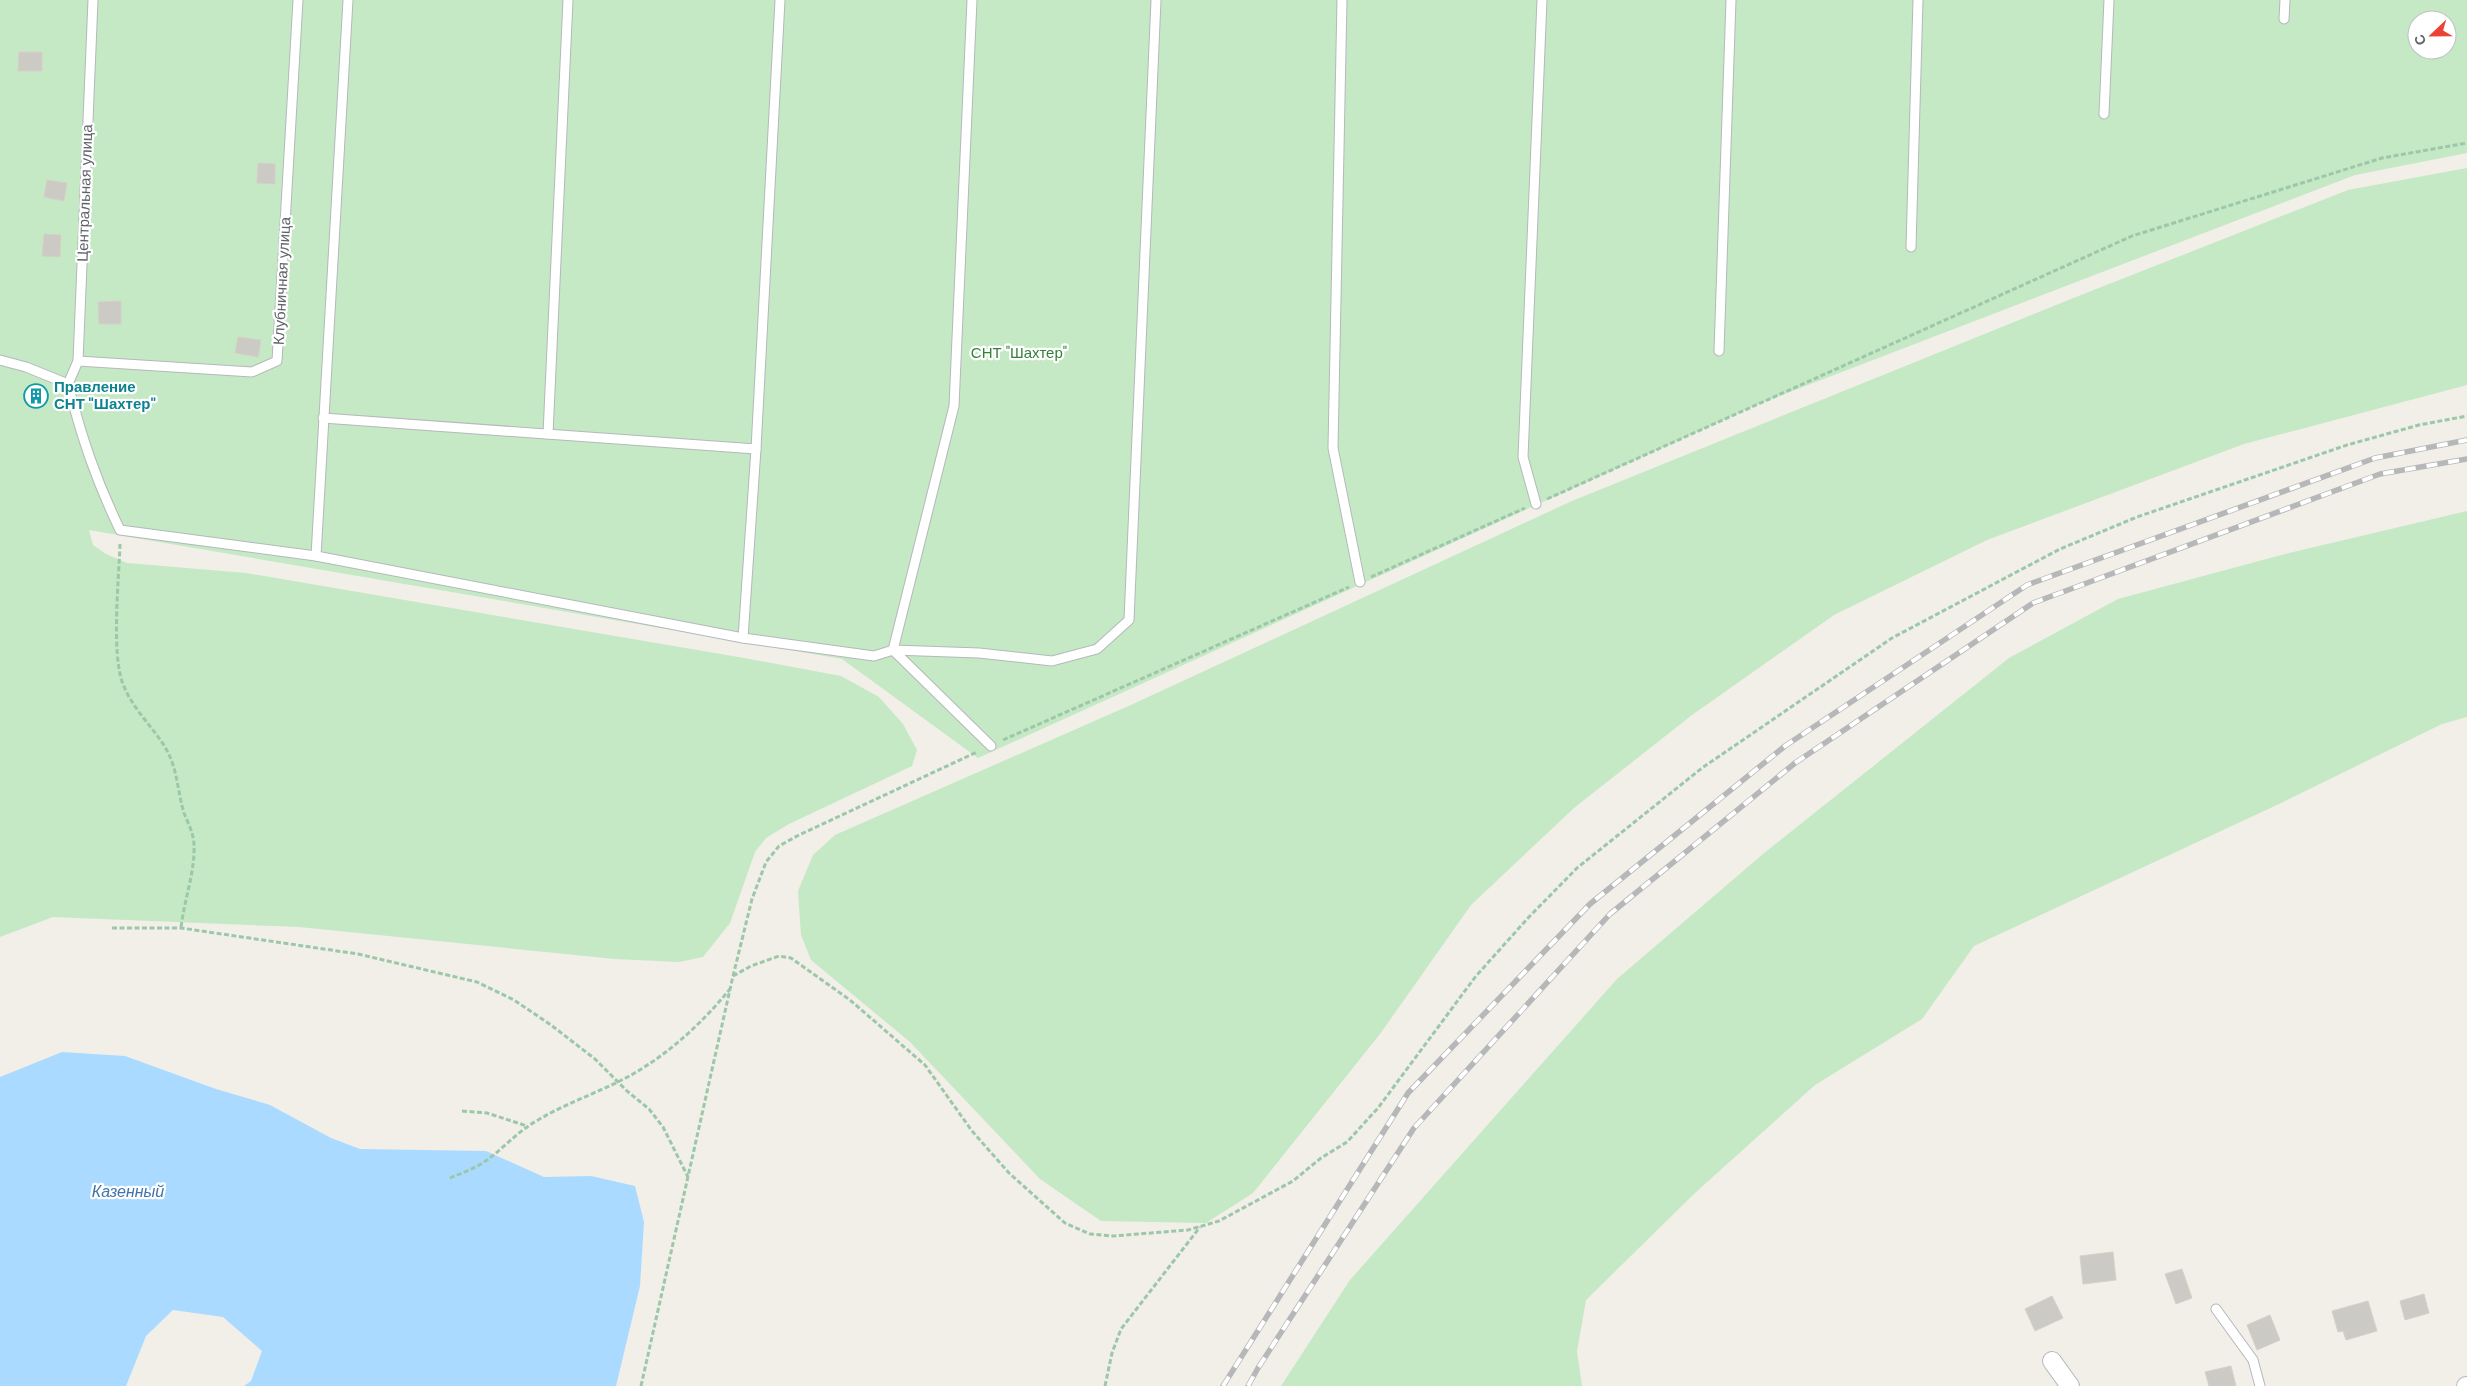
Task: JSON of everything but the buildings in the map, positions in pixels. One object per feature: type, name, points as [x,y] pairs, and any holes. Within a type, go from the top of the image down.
[{"type":"street","points":[[2052,1361],[2070,1386]]},
{"type":"lane","name":"Центральная улица","points":[[68,384],[78,361],[93,0]]},
{"type":"lane","name":"Клубничная улица","points":[[78,361],[252,372],[277,361],[298,0]]},
{"type":"lane","points":[[316,556],[348,0]]},
{"type":"lane","points":[[548,434],[568,0]]},
{"type":"lane","points":[[743,638],[756,449],[780,0]]},
{"type":"lane","points":[[893,650],[954,406],[972,0]]},
{"type":"lane","points":[[0,360],[26,367],[68,384],[84,445],[100,489],[120,530],[316,556],[743,638],[874,656],[893,650],[979,653],[1052,661],[1097,649],[1129,620],[1156,0]]},
{"type":"lane","points":[[1342,0],[1333,448],[1360,582]]},
{"type":"lane","points":[[1536,504],[1523,457],[1542,0]]},
{"type":"lane","points":[[1719,351],[1731,0]]},
{"type":"lane","points":[[1911,247],[1918,0]]},
{"type":"lane","points":[[2104,114],[2109,0]]},
{"type":"lane","points":[[2284,19],[2285,0]]},
{"type":"lane","points":[[324,418],[756,449]]},
{"type":"lane","points":[[893,650],[991,746]]},
{"type":"lane","points":[[2216,1309],[2253,1360],[2260,1386]]},
{"type":"path","points":[[641,1386],[730,988],[752,899],[766,862],[779,846],[991,746],[2132,236],[2382,158],[2467,143]]},
{"type":"path","points":[[733,976],[750,966],[779,956],[792,958],[850,1000],[925,1065],[972,1130],[1009,1173],[1065,1223],[1090,1234],[1113,1236],[1188,1230],[1219,1221],[1293,1181],[1321,1158],[1347,1142],[1378,1108],[1476,976],[1528,918],[1577,868],[1702,768],[1892,638],[2060,549],[2137,517],[2347,445],[2420,425],[2467,416]]},
{"type":"path","points":[[120,530],[117,628],[119,663],[123,684],[151,730],[165,747],[178,775],[184,811],[194,844],[193,865],[183,910],[182,928]]},
{"type":"path","points":[[112,928],[182,928],[358,954],[477,982],[514,1000],[551,1025],[595,1059],[616,1081],[649,1109],[658,1121],[688,1178]]},
{"type":"path","points":[[450,1178],[486,1161],[518,1132],[528,1126],[633,1074],[679,1043],[709,1014],[730,988]]},
{"type":"path","points":[[462,1111],[487,1113],[528,1126]]},
{"type":"path","points":[[1105,1386],[1112,1353],[1121,1329],[1200,1227]]},
{"type":"green space","name":"СНТ \"Шахтер\"","points":[[0,0],[2467,0],[2467,153],[2355,175],[1761,403],[978,758],[842,659],[89,530],[93,545],[106,554],[127,563],[246,573],[841,676],[879,697],[903,724],[917,750],[912,766],[789,824],[766,838],[755,852],[730,923],[703,957],[679,962],[615,959],[299,927],[53,917],[0,937]]},
{"type":"green space","points":[[2467,168],[2467,385],[2244,444],[1987,540],[1834,615],[1692,715],[1574,808],[1471,905],[1380,1034],[1253,1193],[1206,1223],[1101,1221],[1040,1179],[910,1042],[811,960],[801,935],[798,891],[813,855],[835,835],[1133,704],[1572,501],[2071,299],[2348,190]]},
{"type":"green space","points":[[2467,511],[2467,717],[2442,724],[2279,804],[1974,946],[1922,1019],[1815,1085],[1696,1192],[1586,1300],[1577,1351],[1582,1386],[1281,1386],[1350,1280],[1617,979],[1763,854],[2009,658],[2118,599],[2285,554]]},
{"type":"water","name":"Казенный","points":[[62,1052],[125,1056],[216,1089],[270,1105],[331,1138],[360,1149],[486,1151],[544,1177],[591,1176],[635,1186],[644,1222],[640,1286],[616,1386],[244,1386],[251,1381],[262,1351],[223,1317],[173,1310],[146,1336],[126,1386],[0,1386],[0,1077]]},
{"type":"railway","points":[[1223,1386],[1408,1093],[1590,904],[1785,746],[2027,585],[2375,458],[2467,440]]},
{"type":"railway","points":[[1248,1386],[1414,1128],[1610,914],[1795,763],[2033,603],[2380,474],[2467,459]]},
{"type":"place","name":"Правление СНТ \"Шахтер\"","points":[[36,396]]}]
